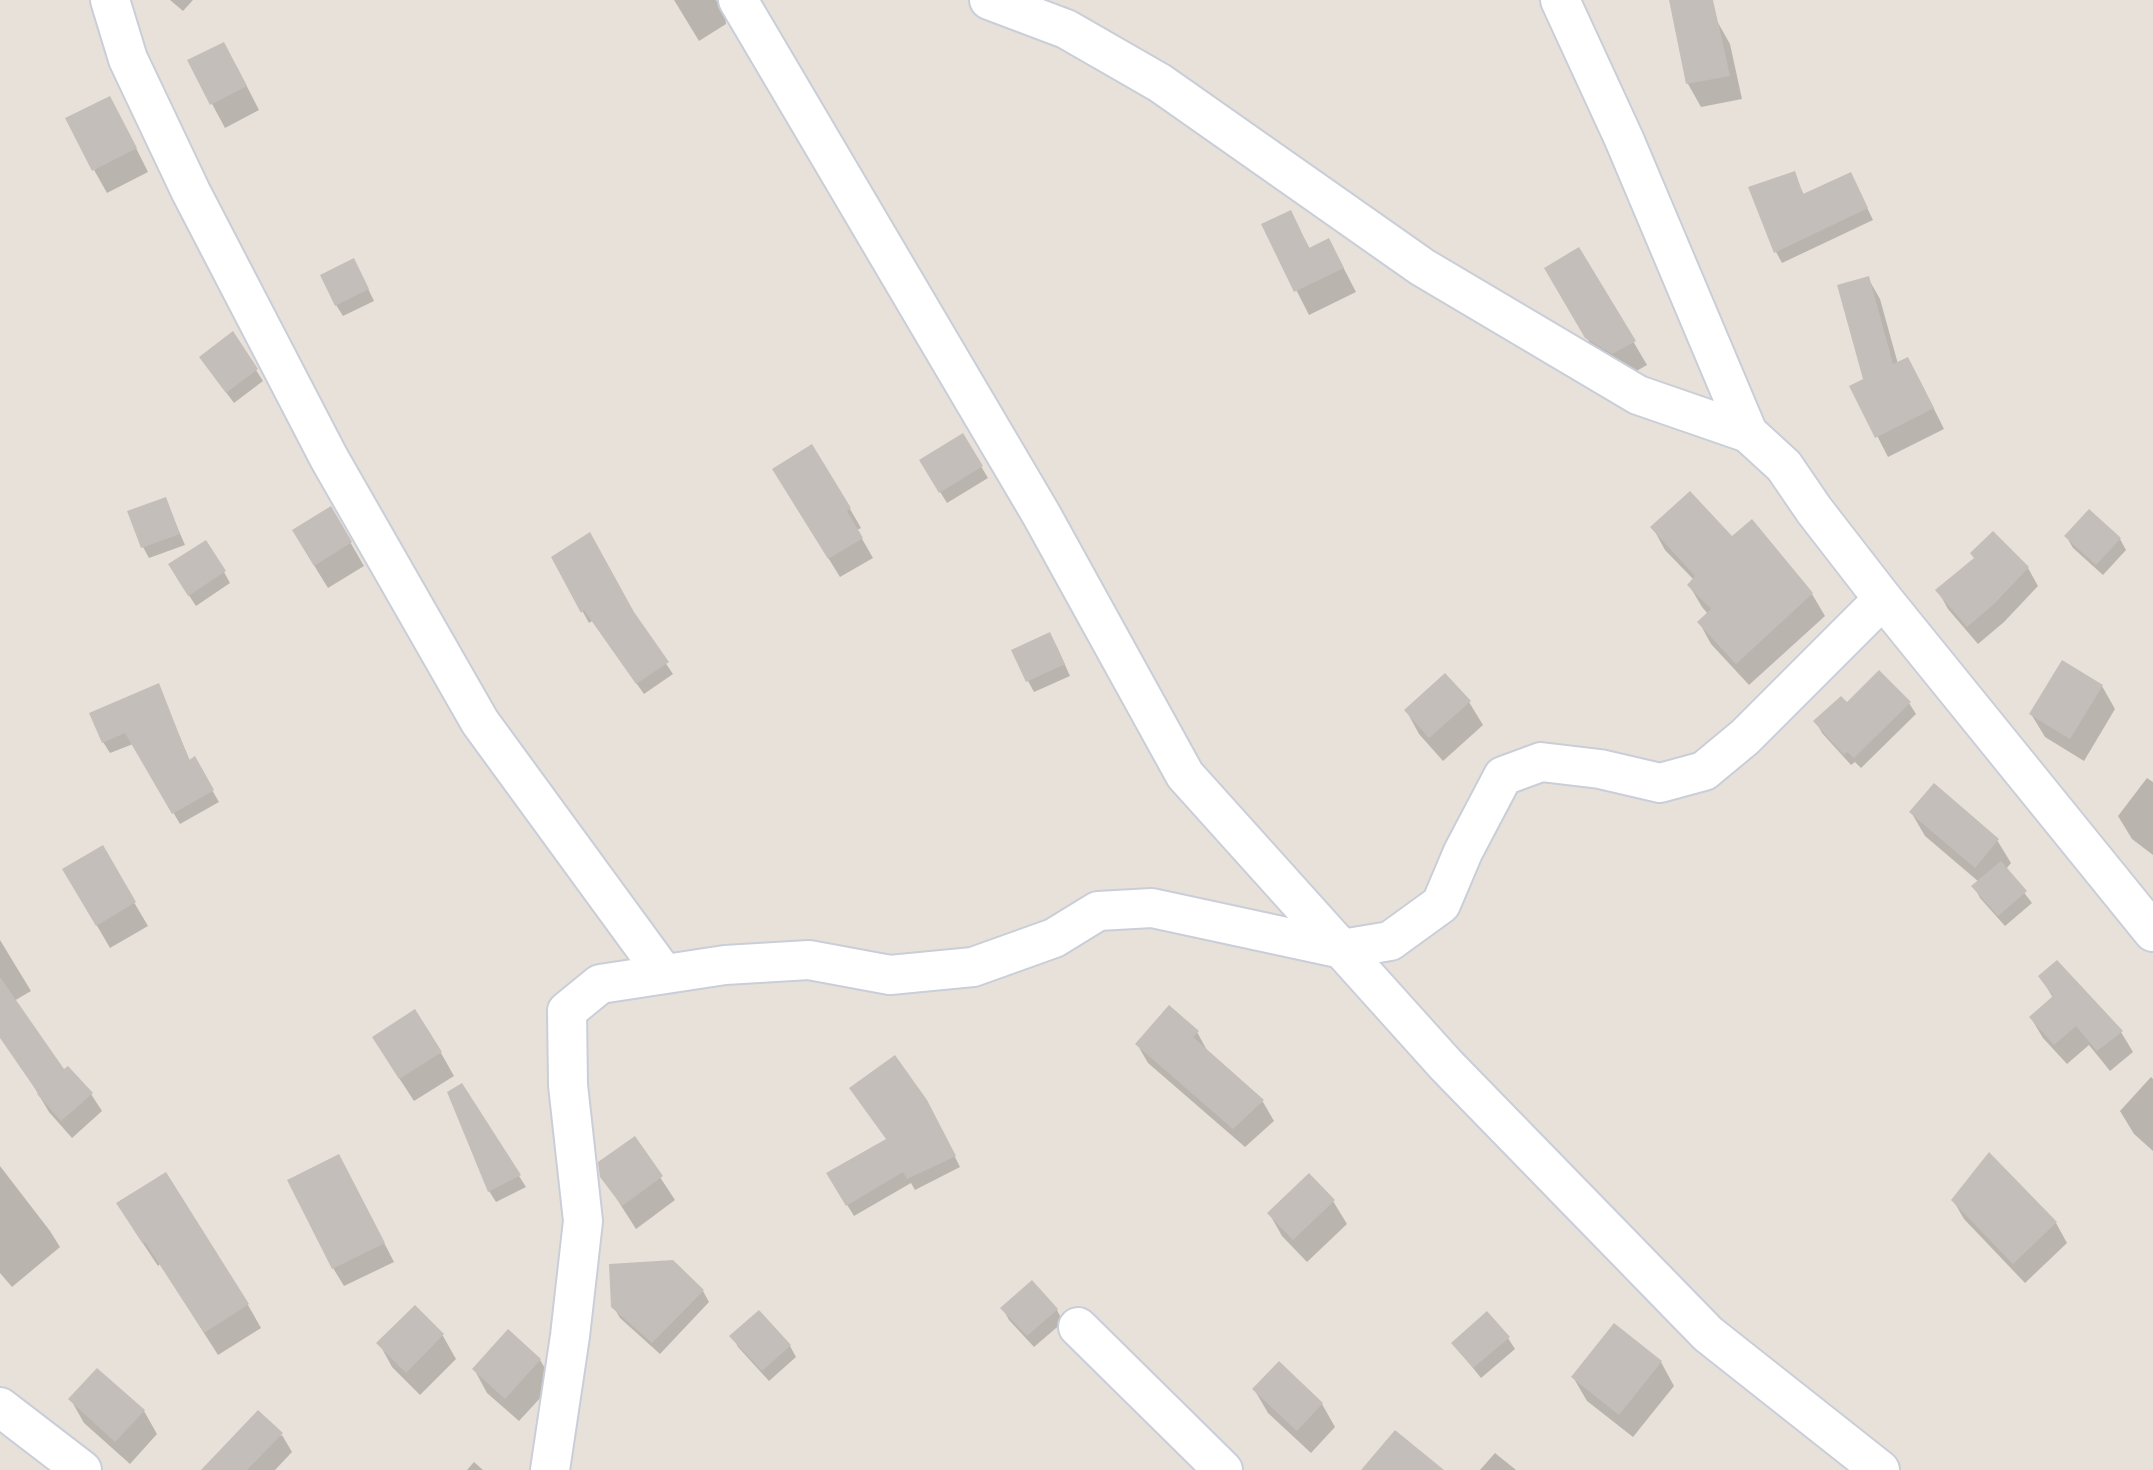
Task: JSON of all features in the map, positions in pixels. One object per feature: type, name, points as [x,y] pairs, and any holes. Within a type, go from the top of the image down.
[{"type":"street","points":[[110,0],[128,59],[191,192],[328,458],[480,722],[664,974]]},
{"type":"street","points":[[738,0],[1041,514],[1185,775],[1446,1065],[1708,1334],[1880,1470]]},
{"type":"street","points":[[989,0],[1066,29],[1160,83],[1422,267],[1638,395],[1748,433],[1784,466],[1814,510],[1883,599],[2153,932]]},
{"type":"street","points":[[1560,0],[1624,139],[1748,433]]},
{"type":"street","points":[[550,1470],[570,1336],[583,1221],[568,1085],[567,1011],[600,984],[725,965],[809,960],[890,975],[973,967],[1054,938],[1098,911],[1152,908],[1342,950],[1390,941],[1441,904],[1463,852],[1503,776],[1541,762],[1600,769],[1660,783],[1704,771],[1745,737],[1883,599]]},
{"type":"street","points":[[1078,1327],[1223,1470]]},
{"type":"street","points":[[0,1407],[82,1470]]},
{"type":"building","points":[[1669,0],[1713,0],[1730,76],[1686,84]]},
{"type":"building","points":[[224,42],[247,86],[210,105],[187,60]]},
{"type":"building","points":[[110,96],[137,148],[92,171],[65,118]]},
{"type":"building","points":[[1795,171],[1803,194],[1851,172],[1868,208],[1774,253],[1748,187]]},
{"type":"building","points":[[1291,210],[1309,248],[1329,238],[1344,268],[1294,292],[1261,224]]},
{"type":"building","points":[[1579,247],[1636,341],[1612,354],[1585,338],[1544,268]]},
{"type":"building","points":[[354,258],[369,289],[335,306],[320,275]]},
{"type":"building","points":[[1869,276],[1893,364],[1908,357],[1934,408],[1875,438],[1849,386],[1863,379],[1837,285]]},
{"type":"building","points":[[233,331],[258,369],[226,393],[199,357]]},
{"type":"building","points":[[963,433],[983,466],[939,493],[919,460]]},
{"type":"building","points":[[812,444],[851,508],[847,511],[863,538],[828,559],[772,469]]},
{"type":"building","points":[[1690,491],[1732,536],[1752,519],[1813,593],[1736,664],[1697,622],[1711,609],[1687,585],[1695,576],[1650,527]]},
{"type":"building","points":[[166,497],[180,534],[141,548],[127,511]]},
{"type":"building","points":[[331,506],[352,542],[314,566],[292,530]]},
{"type":"building","points":[[2089,509],[2121,538],[2096,565],[2064,536]]},
{"type":"building","points":[[1993,531],[2029,567],[1994,604],[1967,627],[1935,590],[1974,558],[1970,553]]},
{"type":"building","points":[[590,532],[634,612],[669,662],[636,684],[584,610],[581,613],[551,557]]},
{"type":"building","points":[[206,540],[226,571],[188,596],[168,564]]},
{"type":"building","points":[[1050,632],[1065,664],[1026,682],[1011,650]]},
{"type":"building","points":[[2062,660],[2103,685],[2070,739],[2029,714]]},
{"type":"building","points":[[1879,670],[1911,702],[1854,758],[1847,752],[1844,755],[1813,721],[1841,696],[1847,702]]},
{"type":"building","points":[[1445,673],[1471,701],[1429,738],[1404,710]]},
{"type":"building","points":[[159,683],[189,760],[195,756],[214,790],[172,814],[125,733],[102,743],[89,713]]},
{"type":"building","points":[[1934,783],[1999,839],[1975,868],[1909,812]]},
{"type":"building","points":[[103,845],[136,902],[96,926],[62,869]]},
{"type":"building","points":[[2001,861],[2027,891],[1998,916],[1971,886]]},
{"type":"building","points":[[2057,960],[2123,1031],[2097,1051],[2076,1026],[2054,1045],[2029,1017],[2053,996],[2038,976]]},
{"type":"building","points":[[0,977],[64,1069],[68,1066],[93,1093],[61,1121],[37,1094],[0,1038]]},
{"type":"building","points":[[1169,1005],[1199,1031],[1193,1037],[1264,1100],[1233,1129],[1135,1044]]},
{"type":"building","points":[[415,1009],[442,1052],[399,1079],[372,1037]]},
{"type":"building","points":[[895,1055],[927,1100],[956,1156],[907,1179],[903,1172],[846,1206],[826,1173],[886,1139],[849,1088]]},
{"type":"building","points":[[462,1083],[521,1175],[488,1192],[447,1092]]},
{"type":"building","points":[[635,1136],[663,1176],[622,1206],[600,1177],[598,1162]]},
{"type":"building","points":[[1989,1152],[2057,1222],[2013,1264],[1951,1200]]},
{"type":"building","points":[[339,1154],[385,1243],[332,1269],[287,1180]]},
{"type":"building","points":[[166,1172],[249,1304],[204,1333],[145,1242],[143,1244],[116,1203]]},
{"type":"building","points":[[1309,1173],[1335,1200],[1293,1240],[1267,1213]]},
{"type":"building","points":[[673,1260],[704,1290],[652,1343],[611,1307],[609,1264]]},
{"type":"building","points":[[1032,1280],[1058,1309],[1027,1336],[1000,1308]]},
{"type":"building","points":[[415,1305],[444,1334],[406,1373],[376,1343]]},
{"type":"building","points":[[759,1310],[791,1345],[762,1371],[729,1336]]},
{"type":"building","points":[[1487,1311],[1510,1337],[1473,1368],[1451,1343]]},
{"type":"building","points":[[1614,1323],[1662,1361],[1619,1415],[1571,1377]]},
{"type":"building","points":[[508,1329],[541,1359],[505,1399],[472,1369]]},
{"type":"building","points":[[1279,1361],[1323,1403],[1297,1431],[1252,1389]]},
{"type":"building","points":[[97,1368],[145,1410],[115,1442],[68,1399]]},
{"type":"building","points":[[258,1410],[283,1433],[247,1470],[201,1470]]},
{"type":"building","points":[[1395,1430],[1444,1470],[1361,1470]]}]
